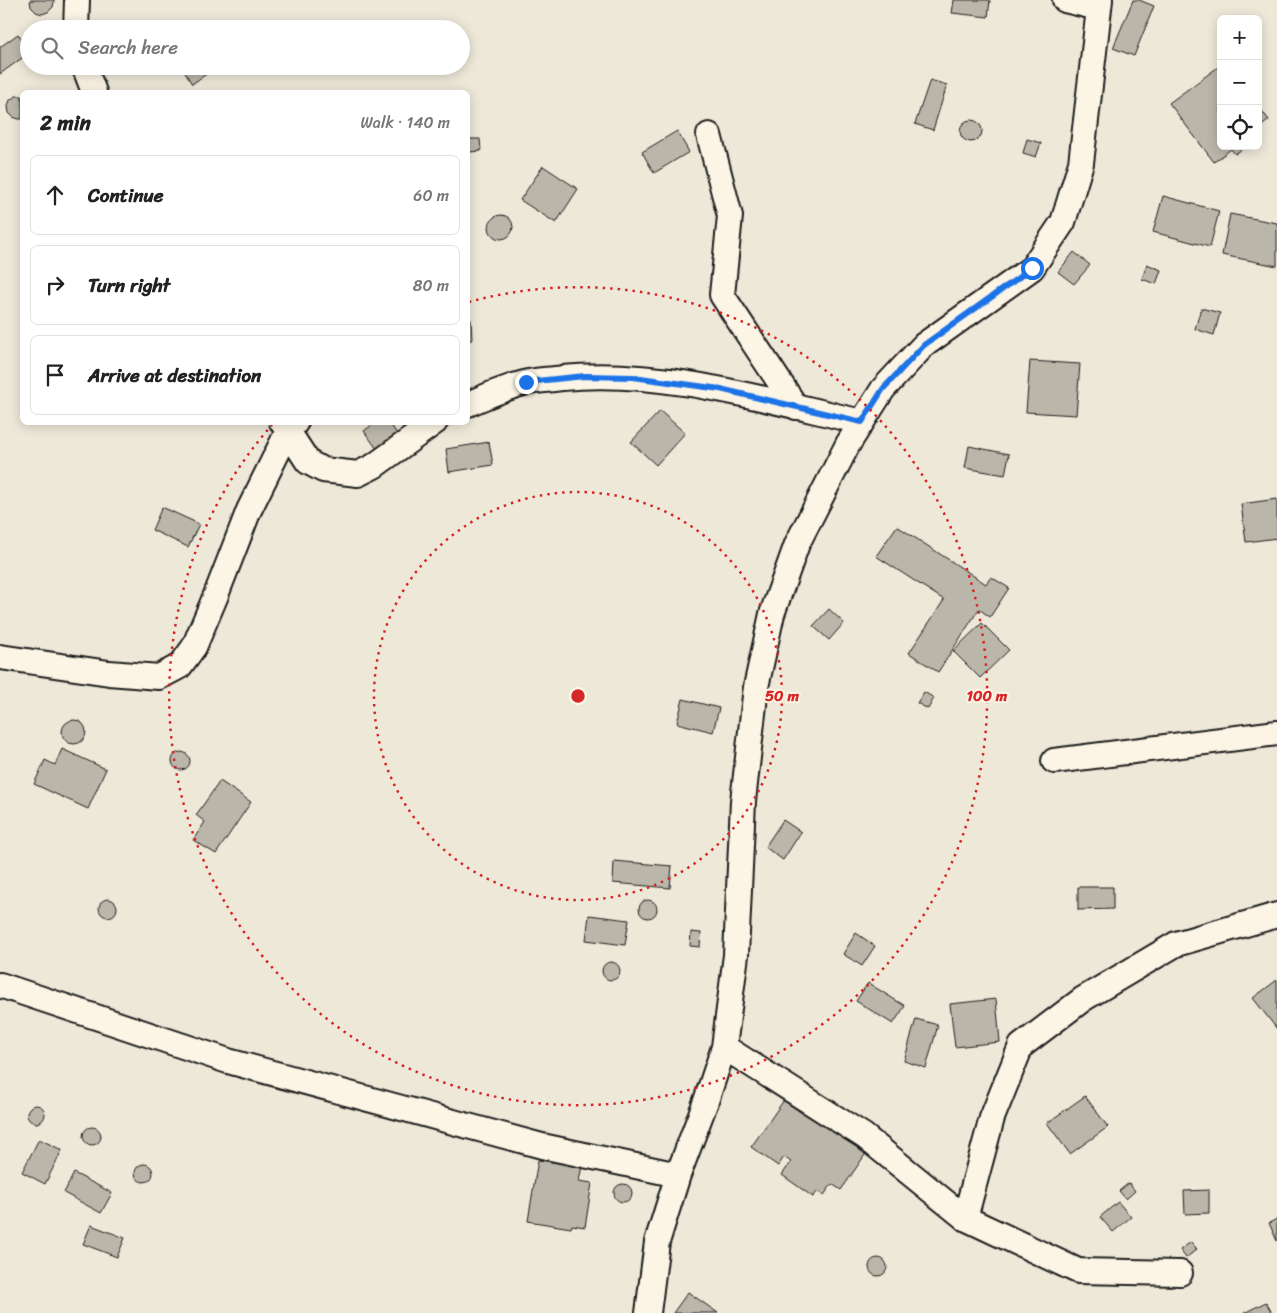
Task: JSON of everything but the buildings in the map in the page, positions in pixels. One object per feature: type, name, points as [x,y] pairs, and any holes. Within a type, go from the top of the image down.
[{"type":"street","points":[[76,20],[77,0]]},
{"type":"street","points":[[648,1313],[657,1242],[678,1175],[724,1047],[736,955],[743,801],[756,687],[772,614],[798,544],[848,444],[883,389],[924,345],[1032,268],[1063,222],[1081,162],[1100,4],[1064,0]]},
{"type":"street","points":[[87,75],[93,90]]},
{"type":"street","points":[[709,134],[730,216],[722,295],[796,407]]},
{"type":"street","points":[[470,403],[496,391],[526,382],[585,376],[633,377],[720,389],[862,422]]},
{"type":"street","points":[[288,425],[308,462],[323,470],[358,474],[374,466],[431,425]]},
{"type":"street","points":[[0,657],[109,673],[159,676],[180,666],[194,647],[249,510],[288,425]]},
{"type":"street","points":[[1054,761],[1277,733]]},
{"type":"street","points":[[966,1218],[992,1118],[1021,1046],[1083,999],[1176,944],[1277,915]]},
{"type":"street","points":[[0,985],[228,1062],[542,1146],[678,1175]]},
{"type":"street","points":[[724,1047],[864,1136],[966,1218],[1078,1272],[1180,1273]]},
{"type":"route","points":[[526,382],[585,376],[633,377],[720,389],[862,422],[883,389],[924,345],[1032,268]]}]
